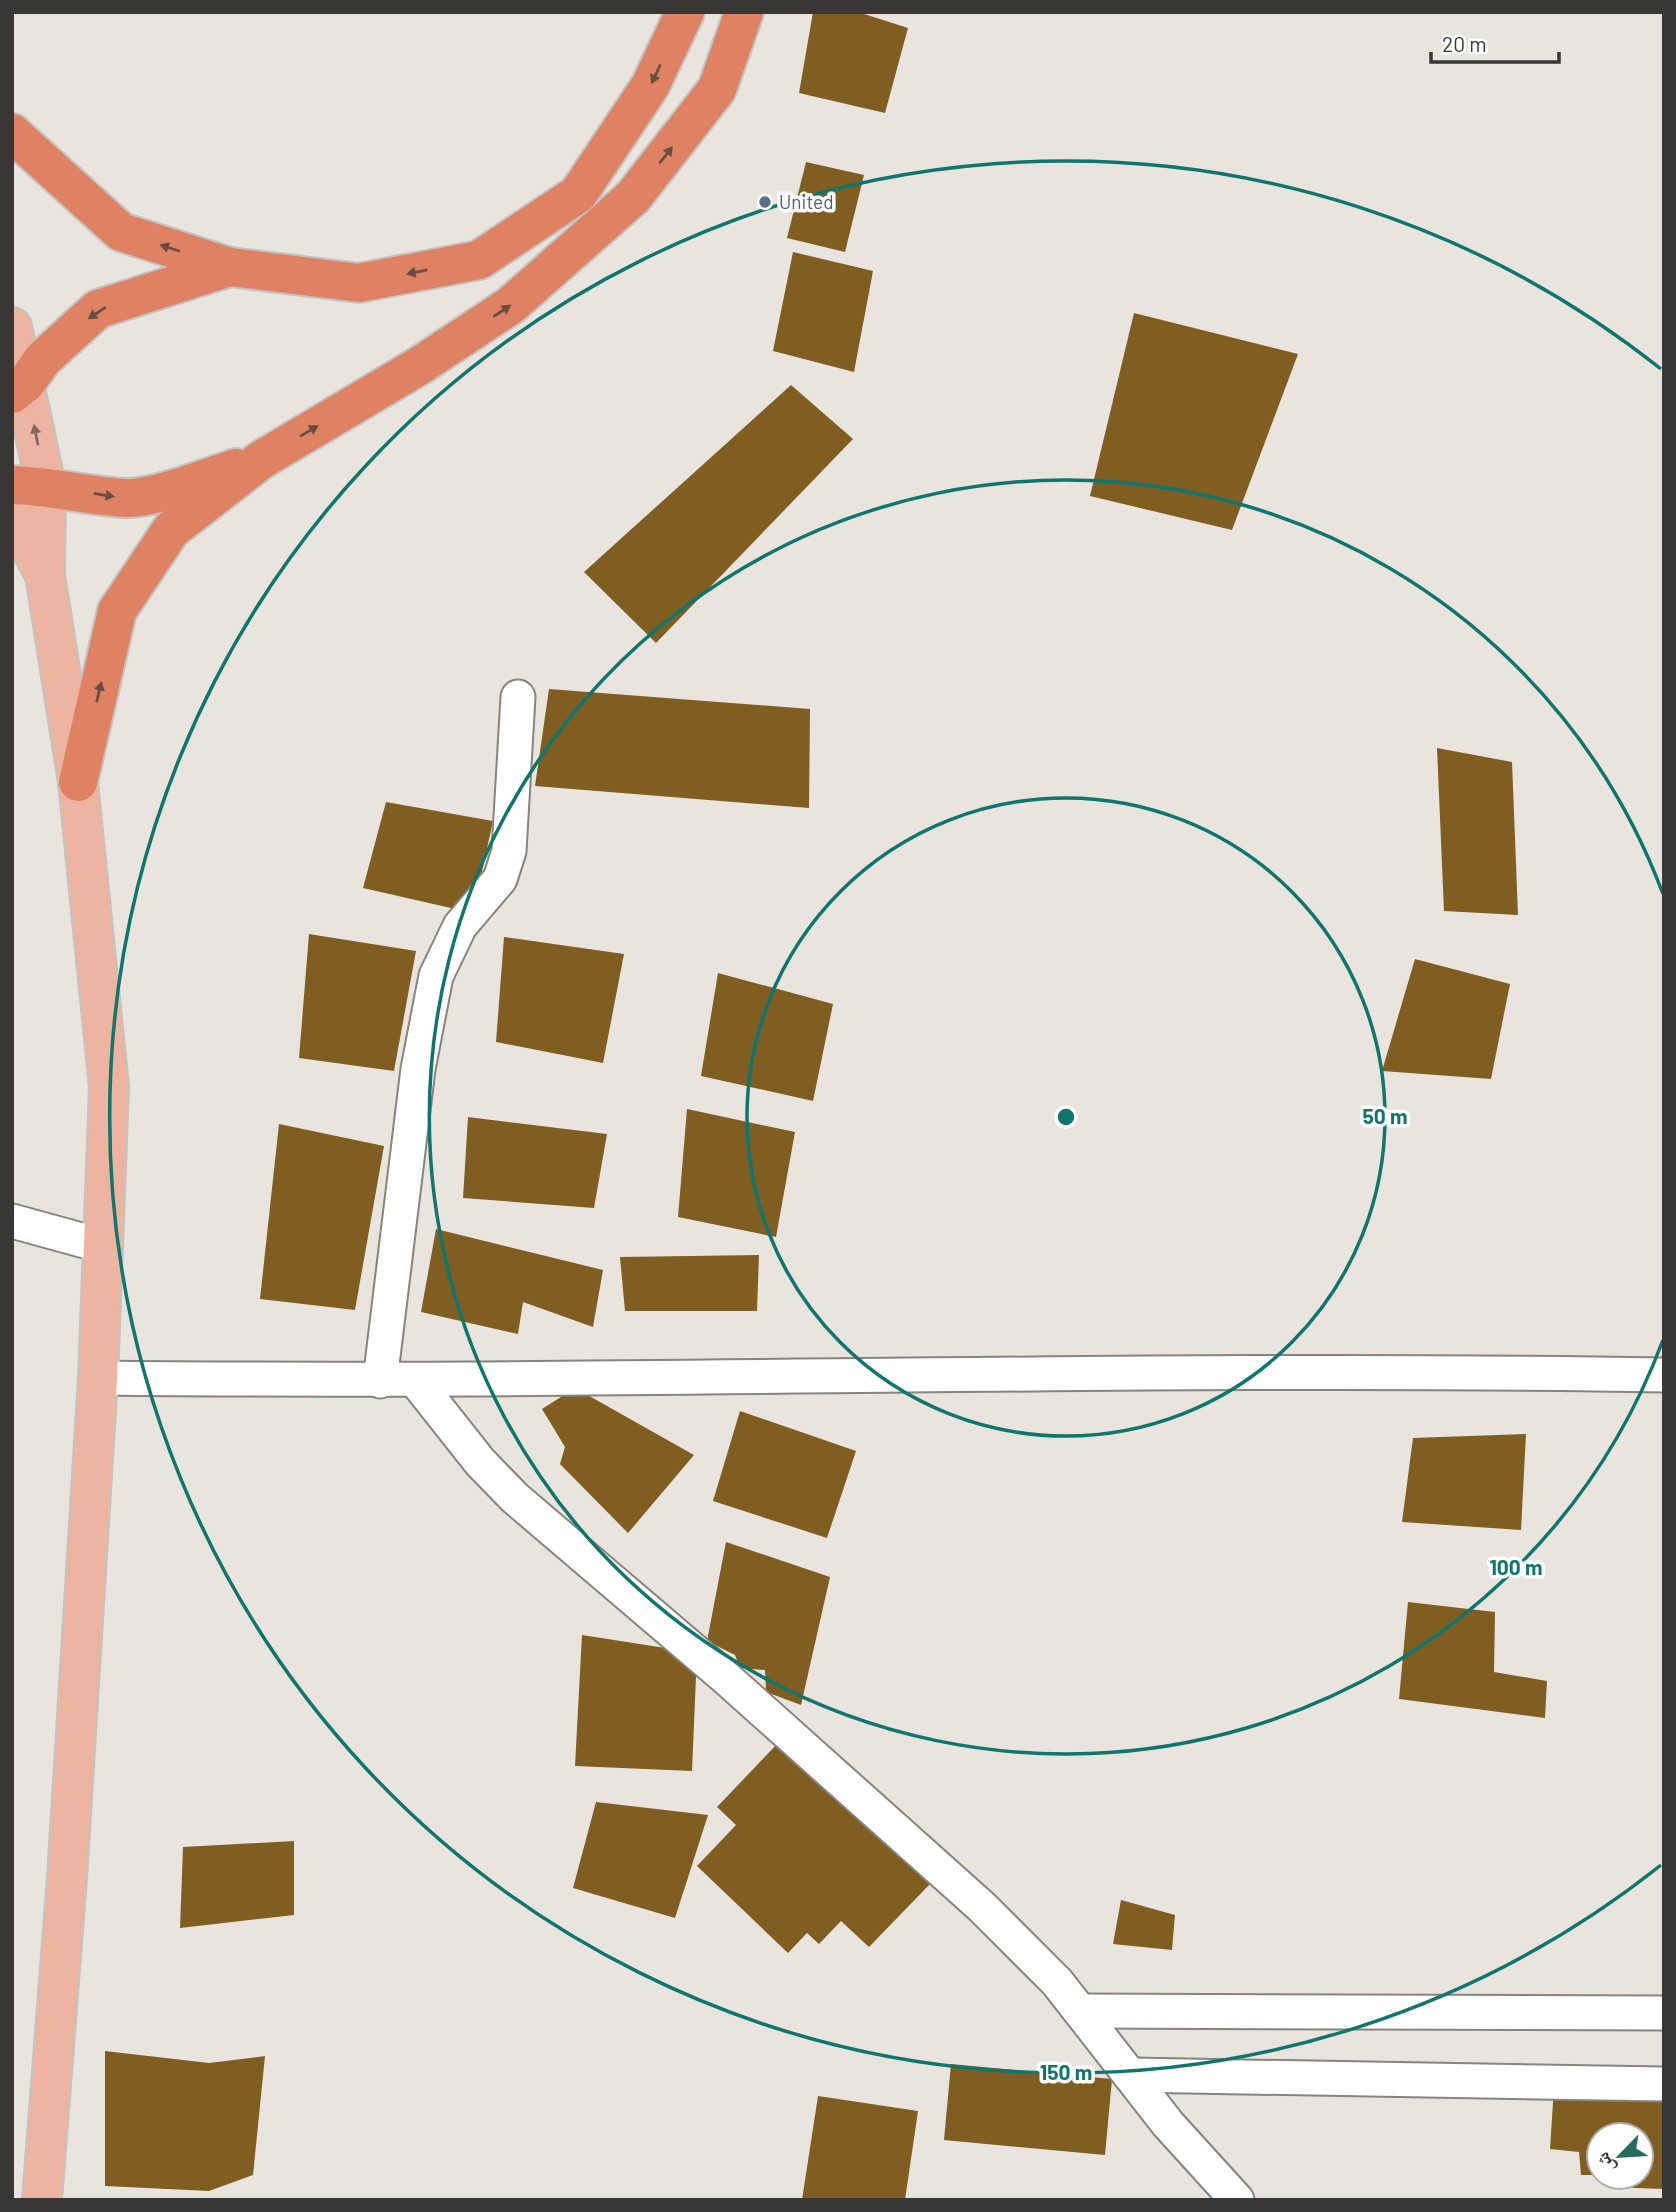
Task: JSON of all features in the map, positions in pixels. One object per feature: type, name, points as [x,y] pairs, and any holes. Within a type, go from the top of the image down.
[{"type":"highway","points":[[12,133],[121,232],[230,267],[359,282],[479,260],[578,194],[650,86],[685,12]]},
{"type":"highway","points":[[78,782],[117,611],[171,530],[261,460],[419,366],[512,305],[633,197],[717,89],[744,12]]},
{"type":"highway","points":[[19,388],[43,359],[98,309],[230,267]]},
{"type":"highway","points":[[29,486],[128,498],[187,484],[261,460]]},
{"type":"main road","points":[[12,327],[29,486],[78,782],[108,1087],[98,1378],[67,1878],[43,2182],[12,2193]]},
{"type":"main road","points":[[12,514],[45,575]]},
{"type":"street","points":[[380,1381],[418,1069],[436,976],[460,926],[500,880],[509,851],[519,697]]},
{"type":"street","points":[[12,1221],[103,1246]]},
{"type":"street","points":[[98,1378],[416,1381],[1197,1375],[1664,1375]]},
{"type":"street","points":[[416,1381],[480,1462],[515,1498],[925,1855],[1057,1982],[1168,2124],[1237,2200]]},
{"type":"street","points":[[1080,2011],[1664,2013]]},
{"type":"street","points":[[1130,2076],[1664,2084]]},
{"type":"building","points":[[813,12],[858,12],[908,28],[885,113],[799,93]]},
{"type":"building","points":[[806,162],[864,175],[845,252],[787,238]]},
{"type":"building","points":[[793,252],[873,271],[854,372],[773,351]]},
{"type":"building","points":[[1134,313],[1298,354],[1232,530],[1090,496]]},
{"type":"building","points":[[791,385],[853,439],[656,643],[584,572]]},
{"type":"building","points":[[549,689],[810,709],[809,808],[535,786]]},
{"type":"building","points":[[1437,748],[1512,762],[1518,915],[1444,911]]},
{"type":"building","points":[[386,802],[493,821],[473,913],[363,888]]},
{"type":"building","points":[[309,934],[416,951],[394,1071],[299,1058]]},
{"type":"building","points":[[504,937],[624,954],[603,1063],[496,1042]]},
{"type":"building","points":[[1415,959],[1510,984],[1491,1079],[1382,1071]]},
{"type":"building","points":[[718,973],[833,1004],[813,1101],[701,1076]]},
{"type":"building","points":[[687,1109],[795,1132],[776,1237],[678,1217]]},
{"type":"building","points":[[468,1117],[607,1134],[594,1208],[463,1198]]},
{"type":"building","points":[[279,1124],[384,1146],[355,1310],[260,1299]]},
{"type":"building","points":[[436,1229],[603,1270],[593,1327],[523,1302],[518,1334],[421,1312]]},
{"type":"building","points":[[759,1255],[757,1311],[625,1311],[620,1257]]},
{"type":"building","points":[[575,1388],[694,1455],[628,1533],[560,1464],[565,1447],[542,1409]]},
{"type":"building","points":[[740,1411],[856,1451],[827,1538],[713,1501]]},
{"type":"building","points":[[1526,1434],[1521,1530],[1402,1522],[1413,1438]]},
{"type":"building","points":[[726,1542],[830,1577],[801,1705],[766,1692],[765,1670],[740,1668],[735,1655],[707,1641]]},
{"type":"building","points":[[1408,1602],[1495,1612],[1494,1672],[1547,1681],[1545,1718],[1399,1699]]},
{"type":"building","points":[[582,1635],[697,1653],[692,1771],[575,1766]]},
{"type":"building","points":[[780,1741],[930,1884],[869,1947],[841,1921],[819,1944],[807,1933],[788,1953],[697,1866],[736,1825],[717,1807]]},
{"type":"building","points":[[596,1802],[708,1815],[675,1918],[573,1888]]},
{"type":"building","points":[[294,1841],[294,1915],[180,1928],[183,1847]]},
{"type":"building","points":[[1121,1900],[1175,1915],[1172,1950],[1113,1944]]},
{"type":"building","points":[[105,2051],[209,2063],[265,2056],[253,2175],[209,2191],[105,2186]]},
{"type":"building","points":[[951,2064],[1112,2079],[1105,2155],[944,2140]]},
{"type":"building","points":[[1554,2087],[1664,2096],[1664,2189],[1655,2189],[1655,2121],[1585,2121],[1585,2175],[1581,2175],[1579,2152],[1550,2149]]},
{"type":"building","points":[[818,2096],[918,2111],[905,2200],[802,2200]]},
{"type":"place","name":"United","points":[[765,202]]}]
